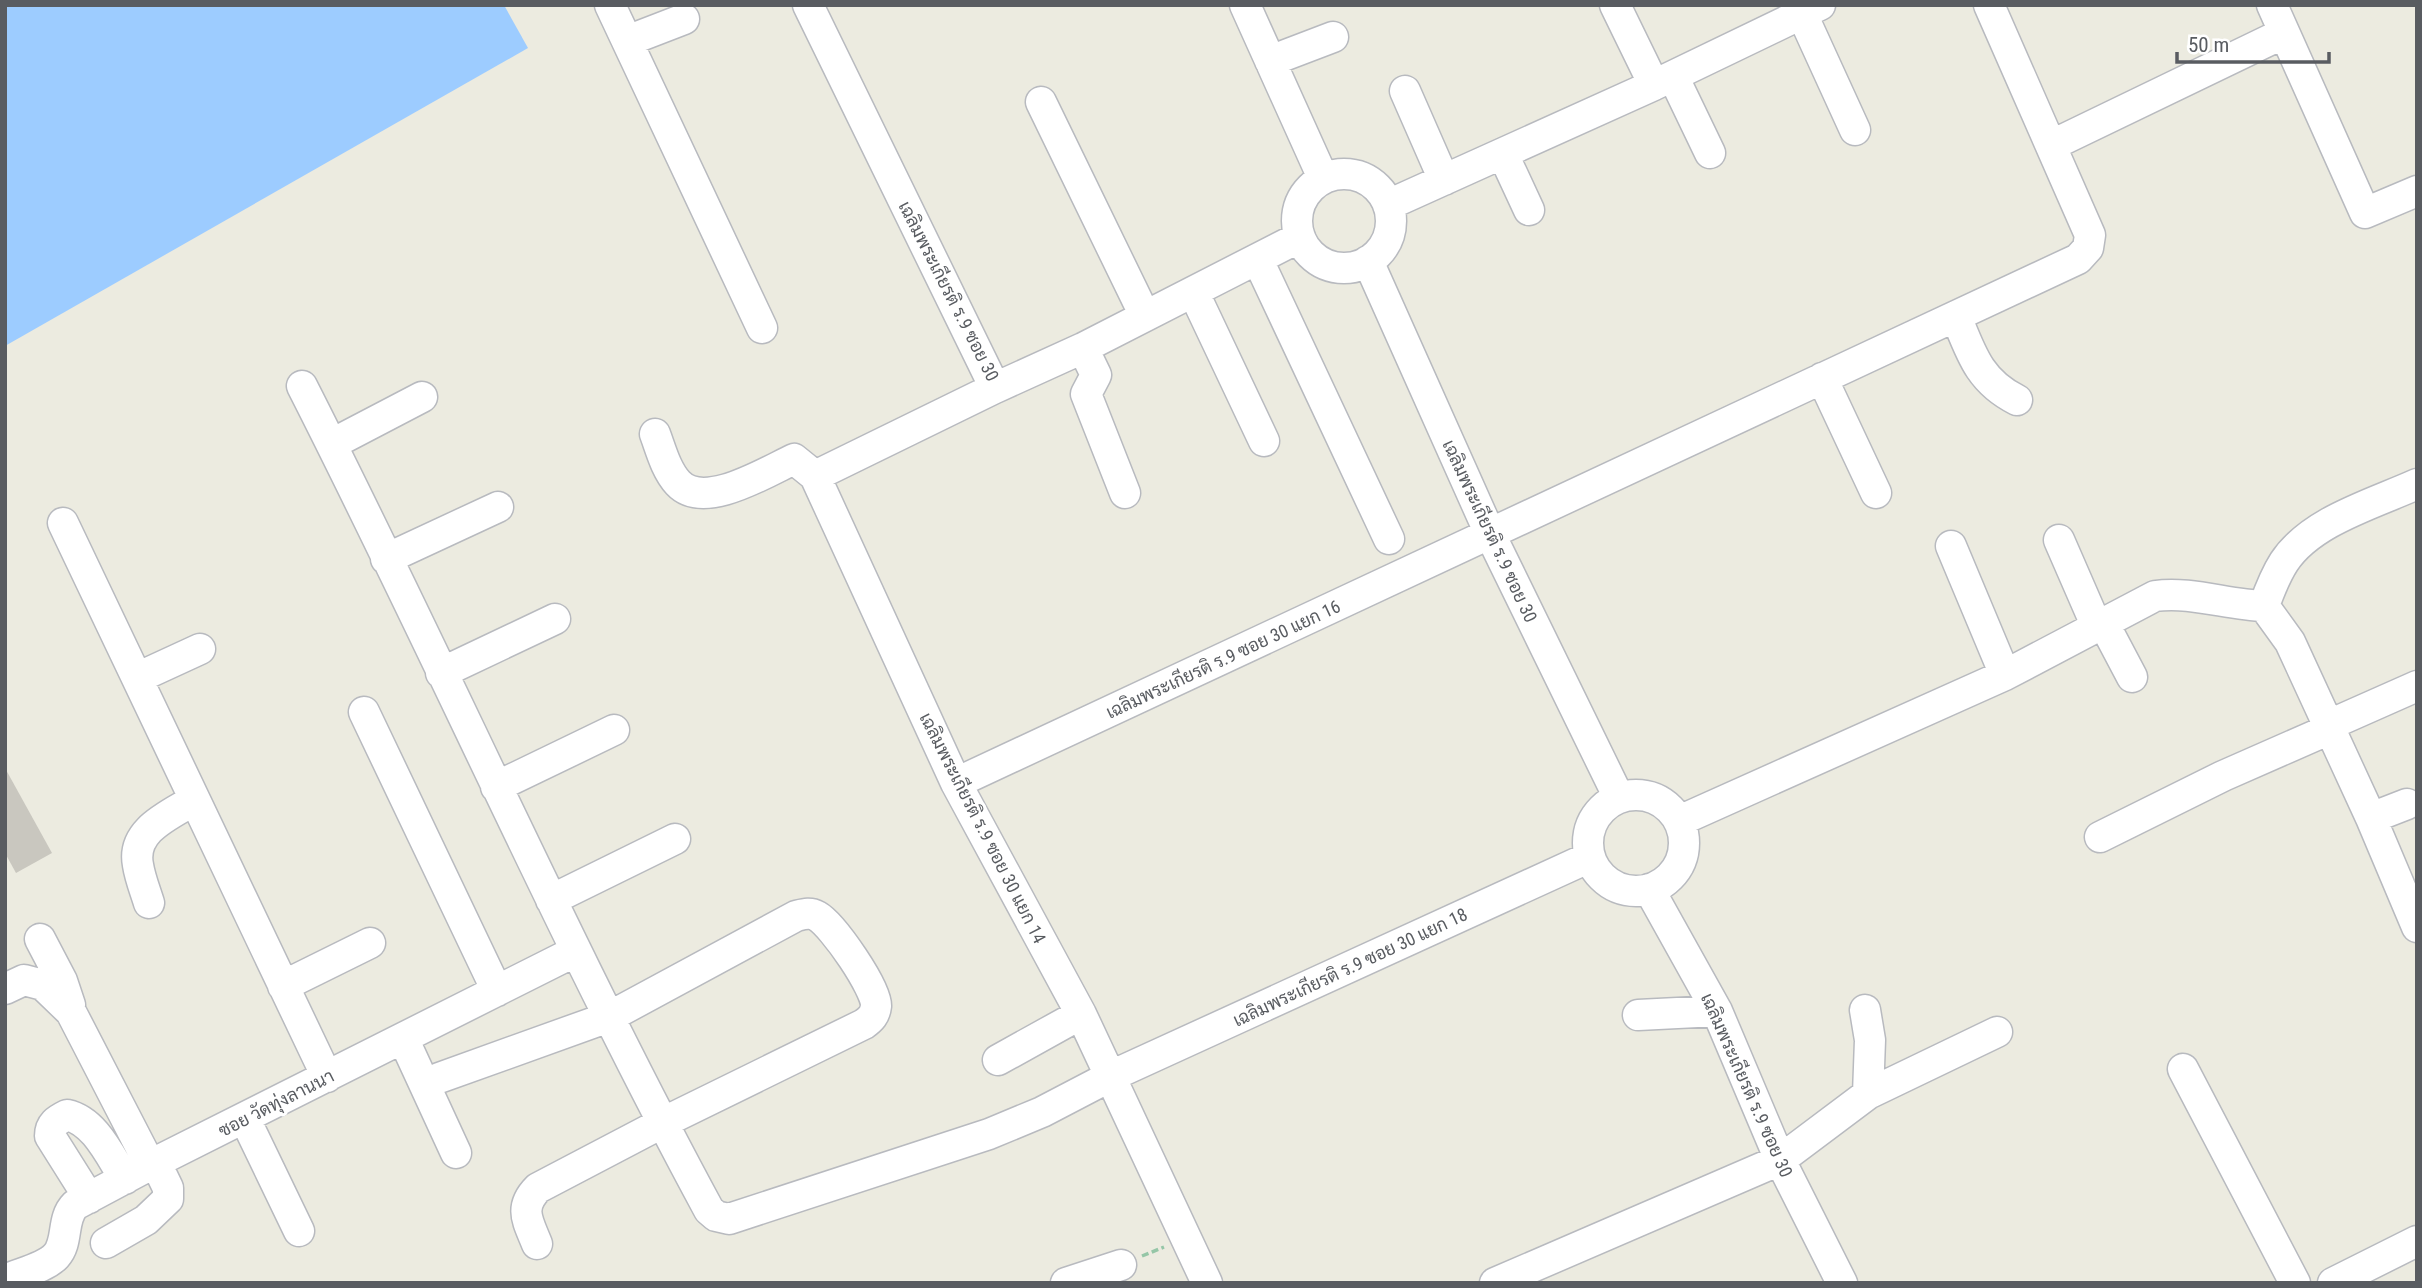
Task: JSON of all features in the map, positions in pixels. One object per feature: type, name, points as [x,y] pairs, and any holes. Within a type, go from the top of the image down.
[{"type":"street","points":[[610,5],[762,328]]},
{"type":"street","name":"เฉลิมพระเกียรติ ร.9 ซอย 30","points":[[808,5],[995,387],[1083,348],[1300,237]]},
{"type":"street","points":[[1245,5],[1323,178]]},
{"type":"street","points":[[1615,5],[1710,153]]},
{"type":"street","points":[[1989,5],[2052,145],[2284,33]]},
{"type":"street","points":[[2272,5],[2365,213],[2417,191]]},
{"type":"street","points":[[1388,205],[1663,80],[1811,9],[1855,130]]},
{"type":"street","points":[[627,41],[684,19]]},
{"type":"street","points":[[1270,61],[1333,37]]},
{"type":"street","points":[[1405,90],[1444,180]]},
{"type":"street","points":[[1041,102],[1145,316]]},
{"type":"street","name":"เฉลิมพระเกียรติ ร.9 ซอย 30 แยก 16","points":[[956,783],[2078,259],[2088,248],[2090,235],[2052,145]]},
{"type":"street","points":[[1503,154],[1529,210]]},
{"type":"street","points":[[1346,174],[1368,181],[1380,192],[1388,205],[1388,236],[1377,254],[1368,261],[1356,266],[1329,265],[1317,259],[1300,237],[1297,215],[1300,204],[1306,193],[1323,178],[1346,174]]},
{"type":"street","points":[[1258,260],[1390,539]]},
{"type":"street","name":"เฉลิมพระเกียรติ ร.9 ซอย 30","points":[[1368,261],[1490,534],[1619,798]]},
{"type":"street","points":[[1194,293],[1264,441]]},
{"type":"street","points":[[1956,316],[1982,371],[1993,386],[2017,400]]},
{"type":"street","points":[[1083,348],[1096,374],[1086,394],[1125,492]]},
{"type":"street","points":[[1822,378],[1877,493]]},
{"type":"street","name":"เฉลิมพระเกียรติ ร.9 ซอย 30 แยก 18","points":[[302,386],[576,951],[662,1123],[709,1210],[716,1216],[729,1219],[989,1134],[1590,857]]},
{"type":"street","points":[[655,434],[665,462],[679,484],[692,492],[706,495],[737,485],[794,460],[815,476],[995,387]]},
{"type":"street","points":[[332,444],[422,397]]},
{"type":"street","name":"เฉลิมพระเกียรติ ร.9 ซอย 30 แยก 14","points":[[815,476],[956,783],[1081,1014],[1207,1283]]},
{"type":"street","points":[[2264,606],[2284,561],[2306,538],[2324,526],[2417,484]]},
{"type":"street","points":[[386,559],[498,507]]},
{"type":"street","points":[[63,523],[327,1077]]},
{"type":"street","points":[[2059,540],[2099,623],[2132,677]]},
{"type":"street","points":[[1951,546],[2005,675]]},
{"type":"street","points":[[1679,821],[2005,675],[2099,623],[2155,596],[2174,593],[2241,606],[2264,606]]},
{"type":"street","points":[[2264,606],[2290,642],[2371,818],[2408,884],[2417,927]]},
{"type":"street","points":[[441,673],[555,619]]},
{"type":"street","points":[[137,678],[200,649]]},
{"type":"street","points":[[2101,837],[2223,776],[2417,686]]},
{"type":"street","points":[[364,712],[497,990]]},
{"type":"street","points":[[496,787],[614,730]]},
{"type":"street","points":[[1646,796],[1659,801],[1670,809],[1679,821],[1684,836],[1684,851],[1679,866],[1670,878],[1649,889],[1625,890],[1610,883],[1598,871],[1590,857],[1589,835],[1596,816],[1606,805],[1619,798],[1646,796]]},
{"type":"street","points":[[149,903],[137,864],[140,841],[147,831],[194,800]]},
{"type":"street","points":[[2371,818],[2407,804]]},
{"type":"street","points":[[551,900],[675,839]]},
{"type":"street","name":"เฉลิมพระเกียรติ ร.9 ซอย 30","points":[[1649,889],[1717,1010],[1780,1160],[1842,1283]]},
{"type":"street","points":[[439,1078],[609,1017],[796,916],[809,913],[818,916],[831,927],[873,991],[876,1004],[874,1014],[864,1024],[662,1123],[538,1188],[526,1204],[526,1215],[537,1244]]},
{"type":"street","points":[[40,939],[66,989],[71,1012],[144,1169]]},
{"type":"street","points":[[283,986],[370,943]]},
{"type":"street","name":"ซอย วัดทุ่งลานนา","points":[[5,1280],[55,1258],[61,1248],[69,1212],[89,1198],[576,951]]},
{"type":"street","points":[[5,989],[24,980],[43,985],[71,1012]]},
{"type":"street","points":[[1638,1015],[1717,1010]]},
{"type":"street","points":[[1865,1010],[1870,1040],[1868,1094]]},
{"type":"street","points":[[998,1060],[1081,1014]]},
{"type":"street","points":[[1495,1283],[1780,1160],[1868,1094],[1997,1032]]},
{"type":"street","points":[[403,1038],[456,1153]]},
{"type":"street","points":[[2183,1069],[2295,1283]]},
{"type":"street","points":[[89,1198],[50,1136],[50,1128],[57,1120],[67,1115],[78,1117],[168,1188],[168,1199],[162,1207],[146,1220],[106,1242]]},
{"type":"street","points":[[245,1118],[299,1231]]},
{"type":"street","points":[[2333,1283],[2417,1241]]},
{"type":"street","points":[[1066,1283],[1121,1265]]},
{"type":"path","points":[[1121,1265],[1185,1237]]},
{"type":"water","points":[[5,5],[504,5],[528,48],[5,346]]},
{"type":"building","points":[[5,768],[52,853],[16,873],[5,853]]}]
